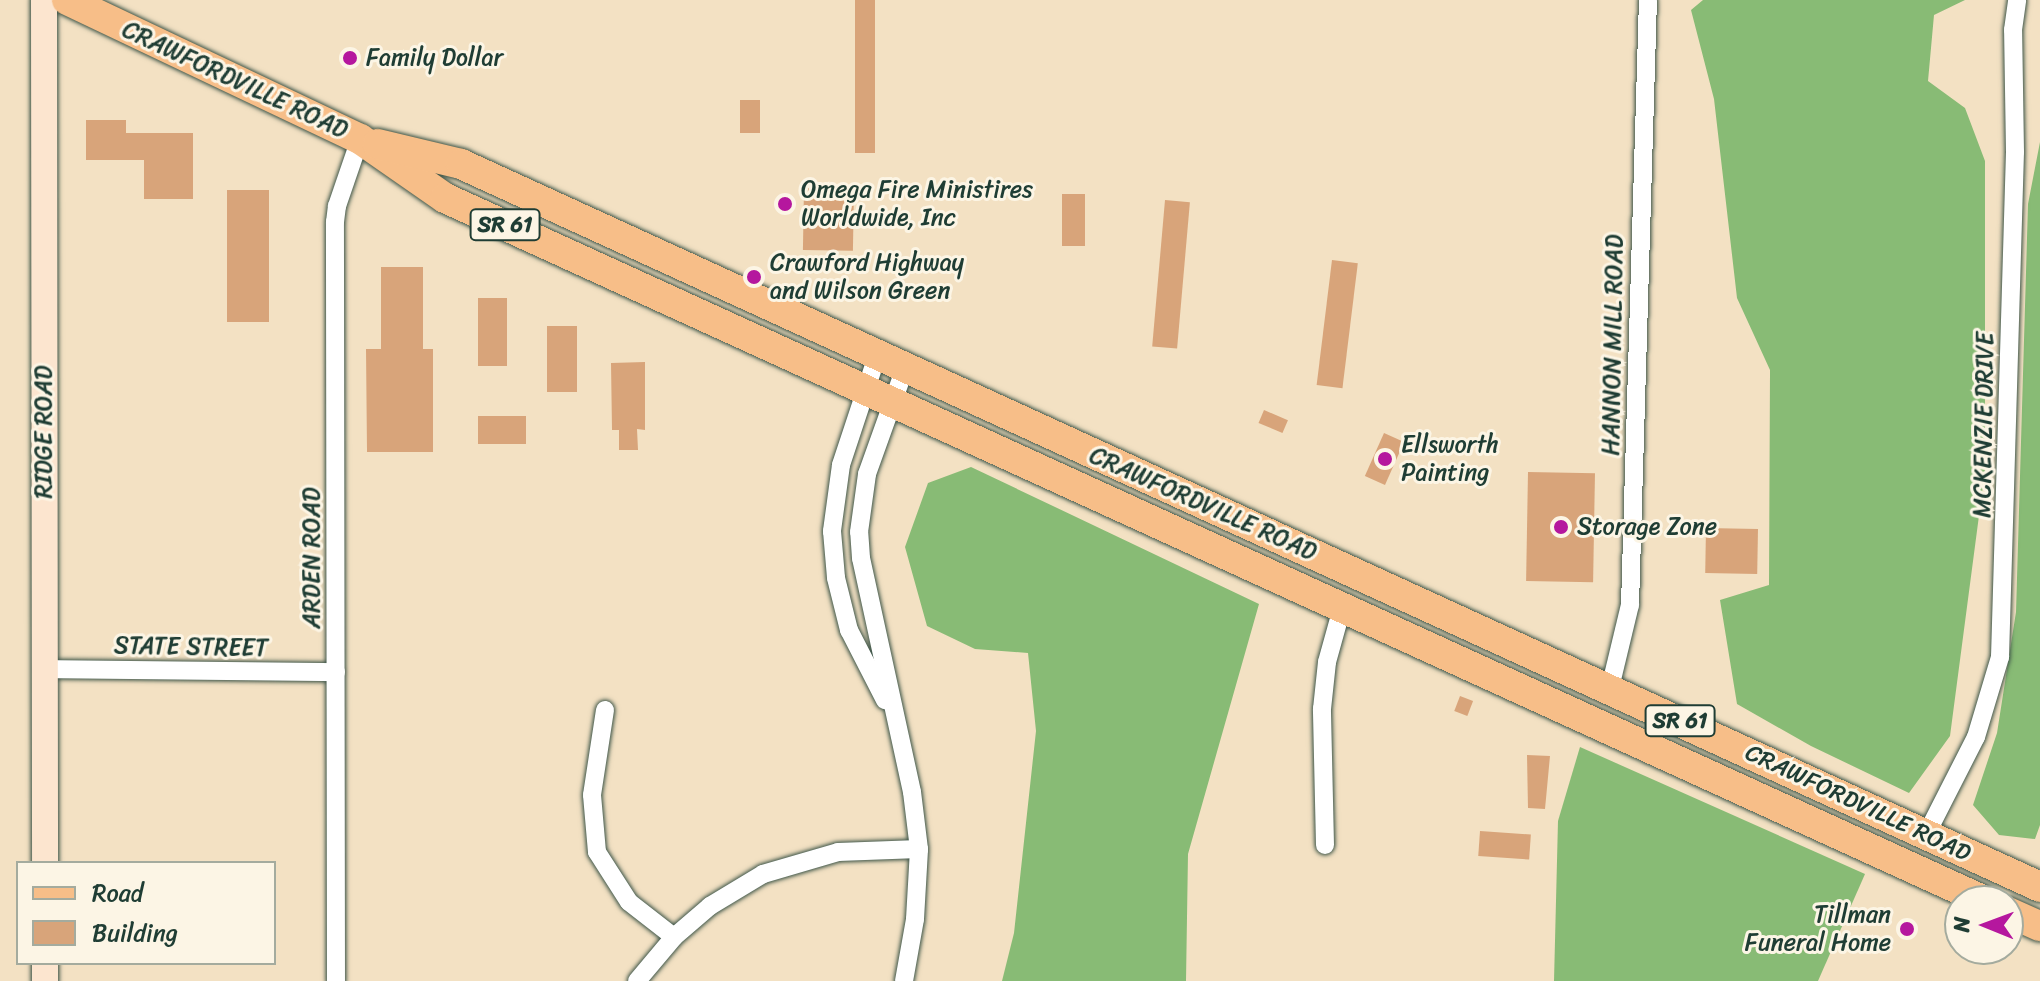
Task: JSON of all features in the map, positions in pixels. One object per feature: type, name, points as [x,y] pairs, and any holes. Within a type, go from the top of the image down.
[{"type":"main road","name":"CRAWFORDVILLE ROAD","points":[[67,0],[360,139],[445,198],[1950,885]]},
{"type":"main road","name":"CRAWFORDVILLE ROAD","points":[[360,139],[461,164],[2040,887]]},
{"type":"main road","points":[[1055,477],[1101,483],[1143,478]]},
{"type":"main road","points":[[1175,531],[1227,526],[1260,530]]},
{"type":"main road","points":[[1541,698],[1574,696],[1610,688],[1621,723],[1634,740]]},
{"type":"street","name":"RIDGE ROAD","points":[[44,0],[45,861]]},
{"type":"street","name":"HANNON MILL ROAD","points":[[1610,688],[1630,605],[1648,0]]},
{"type":"street","name":"MCKENZIE DRIVE","points":[[1926,835],[1976,737],[2000,657],[2015,152],[2013,30],[2017,0]]},
{"type":"street","name":"ARDEN ROAD","points":[[336,981],[335,222],[360,139]]},
{"type":"street","points":[[877,356],[879,396],[860,502],[861,558],[899,725],[919,849],[915,919],[904,981]]},
{"type":"street","points":[[899,725],[849,630],[835,561],[834,505],[846,446],[879,396],[905,368]]},
{"type":"street","points":[[835,561],[861,558]]},
{"type":"street","points":[[1325,845],[1322,709],[1327,662],[1342,608]]},
{"type":"street","name":"STATE STREET","points":[[45,669],[336,672]]},
{"type":"street","points":[[605,710],[592,795],[597,852],[629,902],[674,937]]},
{"type":"street","points":[[637,981],[674,937],[710,906],[763,874],[838,852],[919,849]]},
{"type":"green space","points":[[1703,0],[1965,0],[1934,15],[1928,81],[1965,108],[1985,161],[1985,470],[1950,736],[1909,793],[1811,746],[1737,704],[1720,600],[1769,585],[1770,370],[1737,298],[1714,99],[1691,10]]},
{"type":"green space","points":[[2040,142],[2040,825],[2035,839],[1999,835],[1973,805],[1997,733],[2016,612],[2028,204]]},
{"type":"green space","points":[[971,467],[1259,604],[1188,854],[1186,981],[1002,981],[1014,933],[1036,731],[1028,653],[975,649],[927,626],[905,547],[928,483]]},
{"type":"green space","points":[[1580,747],[1865,874],[1818,981],[1554,981],[1558,821]]},
{"type":"building","points":[[855,0],[875,0],[875,153],[855,153]]},
{"type":"building","points":[[740,100],[760,100],[760,133],[740,133]]},
{"type":"building","points":[[86,120],[126,120],[126,133],[193,133],[193,199],[144,199],[144,160],[86,160]]},
{"type":"building","points":[[804,188],[854,189],[853,251],[803,250]]},
{"type":"building","points":[[227,190],[269,190],[269,322],[227,322]]},
{"type":"building","points":[[1062,194],[1085,194],[1085,246],[1062,246]]},
{"type":"building","points":[[1165,200],[1190,202],[1177,349],[1152,346]]},
{"type":"building","points":[[1332,260],[1358,263],[1342,388],[1317,385]]},
{"type":"building","points":[[381,267],[423,267],[423,349],[433,349],[433,452],[367,452],[366,349],[381,349]]},
{"type":"building","points":[[478,298],[507,298],[507,366],[478,366]]},
{"type":"building","points":[[547,326],[577,326],[577,392],[547,392]]},
{"type":"building","points":[[645,362],[645,430],[637,429],[638,450],[619,450],[619,430],[612,430],[611,363]]},
{"type":"building","points":[[1264,410],[1288,420],[1282,433],[1259,423]]},
{"type":"building","points":[[478,416],[526,416],[526,444],[478,444]]},
{"type":"building","name":"Ellsworth Painting","points":[[1384,433],[1404,442],[1385,485],[1365,476]]},
{"type":"building","name":"Storage Zone","points":[[1528,472],[1595,473],[1593,582],[1526,581]]},
{"type":"building","points":[[1706,528],[1758,529],[1757,574],[1705,573]]},
{"type":"building","points":[[1460,696],[1473,701],[1467,716],[1454,711]]},
{"type":"building","points":[[1527,755],[1550,756],[1545,809],[1528,808]]},
{"type":"building","points":[[1480,831],[1531,835],[1529,859],[1478,856]]},
{"type":"place","name":"Family Dollar","points":[[350,58]]},
{"type":"place","name":"Omega Fire Ministires Worldwide, Inc","points":[[785,204]]},
{"type":"place","name":"Crawford Highway and Wilson Green","points":[[754,277]]},
{"type":"place","name":"Ellsworth Painting","points":[[1385,459]]},
{"type":"place","name":"Storage Zone","points":[[1561,527]]},
{"type":"place","name":"Tillman Funeral Home","points":[[1907,929]]}]
